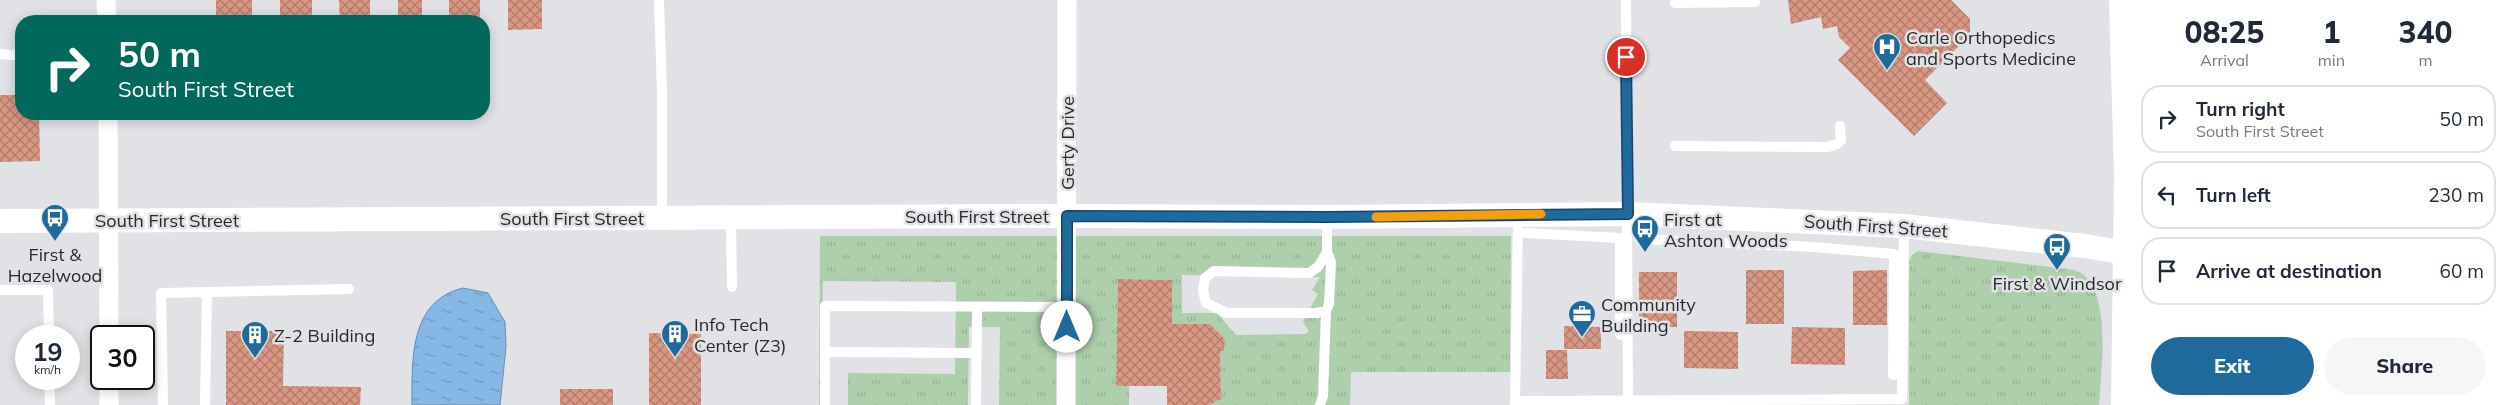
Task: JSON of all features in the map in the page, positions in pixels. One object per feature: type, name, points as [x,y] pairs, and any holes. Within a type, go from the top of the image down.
[{"type":"main road","points":[[2123,0],[2126,60],[2129,253],[2125,405]]},
{"type":"street","points":[[106,0],[107,15]]},
{"type":"street","name":"Gerty Drive","points":[[1066,405],[1067,0]]},
{"type":"street","points":[[108,120],[109,325]]},
{"type":"street","name":"South First Street","points":[[0,221],[1067,216],[1327,217],[1522,224],[1628,214],[1904,226],[2085,246],[2129,253]]},
{"type":"street","points":[[109,390],[109,405]]},
{"type":"lane","points":[[659,0],[662,92],[662,218]]},
{"type":"lane","points":[[1626,0],[1628,403]]},
{"type":"lane","points":[[1675,3],[1755,2]]},
{"type":"lane","points":[[0,54],[15,55]]},
{"type":"lane","points":[[1675,146],[1828,146],[1837,144],[1841,140],[1840,126]]},
{"type":"lane","points":[[1320,405],[1324,396],[1326,311],[1329,304],[1331,262],[1327,252],[1327,217]]},
{"type":"lane","points":[[731,218],[732,287]]},
{"type":"lane","points":[[1620,335],[1620,238],[1522,224],[1515,403],[1902,402],[1904,226]]},
{"type":"lane","points":[[1639,239],[1814,247],[1894,254],[1893,375]]},
{"type":"lane","points":[[1326,311],[1316,313],[1226,313],[1206,303],[1203,291],[1205,278],[1214,271],[1309,273],[1318,267],[1327,252]]},
{"type":"lane","points":[[163,405],[161,293],[349,289]]},
{"type":"lane","points":[[0,290],[48,290],[49,325]]},
{"type":"lane","points":[[206,405],[207,292]]},
{"type":"lane","points":[[825,405],[825,306],[1067,307]]},
{"type":"lane","points":[[976,405],[977,307]]},
{"type":"lane","points":[[825,352],[976,353]]},
{"type":"lane","points":[[49,390],[50,405]]},
{"type":"green space","points":[[820,236],[1511,236],[1510,372],[1351,372],[1350,405],[1209,405],[1221,398],[1220,351],[1224,351],[1225,339],[1210,324],[1172,324],[1172,280],[1118,279],[1116,386],[1129,386],[1129,405],[999,405],[1000,327],[969,327],[968,405],[848,405],[848,373],[955,374],[956,282],[823,281],[821,405],[819,405]],"holes":[[[1182,275],[1320,277],[1312,290],[1318,294],[1303,321],[1309,332],[1305,334],[1236,335],[1217,313],[1182,313]]]},
{"type":"green space","points":[[1918,251],[2067,269],[2081,273],[2091,283],[2101,315],[2102,355],[2099,405],[1909,405],[1909,262],[1912,255]]},
{"type":"water","points":[[463,288],[488,293],[505,322],[506,347],[500,405],[412,405],[414,352],[417,334],[423,319],[432,305],[445,295]]},
{"type":"building","points":[[216,0],[252,0],[252,15],[216,15]]},
{"type":"building","points":[[280,0],[312,0],[312,15],[280,15]]},
{"type":"building","points":[[339,0],[370,0],[370,15],[340,15]]},
{"type":"building","points":[[398,0],[422,0],[422,15],[398,15]]},
{"type":"building","points":[[449,0],[480,0],[480,15],[449,15]]},
{"type":"building","points":[[508,0],[542,0],[542,29],[508,30]]},
{"type":"building","name":"Carle Orthopedics and Sports Medicine","points":[[1788,0],[1951,0],[1970,19],[1970,35],[1925,80],[1947,103],[1914,136],[1838,60],[1850,48],[1839,37],[1837,26],[1823,29],[1821,17],[1791,24]]},
{"type":"building","points":[[0,95],[15,95],[15,120],[39,120],[40,161],[0,162]]},
{"type":"building","points":[[1746,270],[1784,270],[1784,324],[1746,324]]},
{"type":"building","points":[[1887,270],[1887,325],[1853,325],[1853,271]]},
{"type":"building","points":[[1639,272],[1677,272],[1677,327],[1639,327]]},
{"type":"building","points":[[1118,279],[1172,280],[1172,324],[1210,324],[1225,339],[1224,351],[1220,351],[1221,399],[1209,405],[1167,405],[1167,386],[1116,386]]},
{"type":"building","name":"Community Building","points":[[1564,326],[1601,327],[1601,349],[1564,349]]},
{"type":"building","points":[[1792,327],[1845,328],[1845,365],[1791,364]]},
{"type":"building","name":"Z-2 Building","points":[[226,331],[284,331],[283,386],[361,387],[360,405],[226,405]]},
{"type":"building","points":[[1684,331],[1738,332],[1738,369],[1684,368]]},
{"type":"building","name":"Info Tech Center (Z3)","points":[[649,333],[701,334],[701,405],[649,405]]},
{"type":"building","points":[[1546,350],[1567,350],[1568,379],[1546,379]]},
{"type":"building","points":[[560,389],[613,389],[613,405],[560,405]]},
{"type":"slow traffic","points":[[1376,217],[1541,214]]},
{"type":"place","name":"Carle Orthopedics and Sports Medicine","points":[[1887,71]]},
{"type":"place","name":"First & Hazelwood","points":[[55,242]]},
{"type":"place","name":"First at Ashton Woods","points":[[1645,253]]},
{"type":"place","name":"First & Windsor","points":[[2057,271]]},
{"type":"place","name":"Community Building","points":[[1582,338]]},
{"type":"place","name":"Info Tech Center (Z3)","points":[[675,358]]},
{"type":"place","name":"Z-2 Building","points":[[255,359]]},
{"type":"route","points":[[1067,327],[1067,216],[1327,217],[1628,214],[1626,57]]}]
